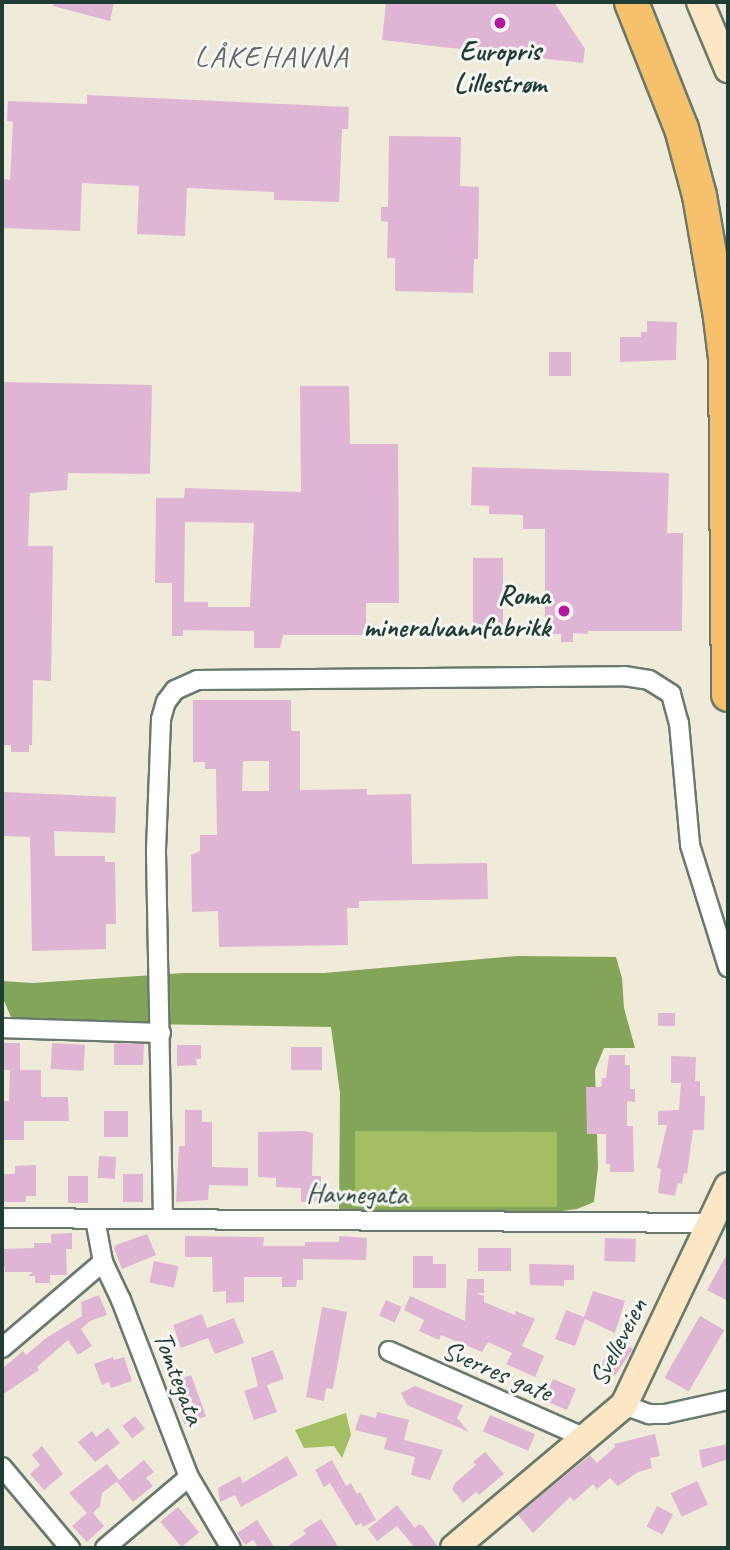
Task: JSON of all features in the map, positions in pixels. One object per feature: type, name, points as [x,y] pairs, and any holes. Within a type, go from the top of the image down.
[{"type":"highway","points":[[631,2],[681,128],[699,195],[720,317],[725,355],[728,694]]},
{"type":"street","points":[[700,2],[728,69]]},
{"type":"street","points":[[163,1218],[161,1014],[156,967],[156,850],[161,719],[166,702],[175,690],[197,680],[624,676],[649,680],[671,694],[679,723],[690,845],[728,967]]},
{"type":"street","points":[[2,1028],[161,1033]]},
{"type":"street","name":"Svelleveien","points":[[454,1548],[624,1405],[728,1186]]},
{"type":"street","name":"Havnegata","points":[[2,1218],[712,1223]]},
{"type":"street","name":"Tomtegata","points":[[95,1220],[103,1262],[121,1300],[189,1477],[231,1548]]},
{"type":"street","points":[[2,1348],[103,1262]]},
{"type":"street","name":"Sverres gate","points":[[389,1351],[585,1438]]},
{"type":"street","points":[[624,1405],[649,1414],[665,1414],[728,1400]]},
{"type":"street","points":[[2,1467],[71,1548]]},
{"type":"street","points":[[105,1548],[189,1477]]},
{"type":"green space","points":[[517,956],[616,957],[622,978],[624,1008],[635,1048],[604,1048],[595,1070],[598,1167],[594,1202],[577,1209],[510,1218],[339,1213],[340,1093],[331,1027],[13,1022],[2,996],[2,981],[33,983],[184,973],[324,973]],"holes":[[[355,1131],[557,1132],[557,1207],[355,1207]]]},
{"type":"green space","points":[[355,1131],[557,1131],[557,1207],[355,1207]]},
{"type":"green space","points":[[346,1413],[351,1435],[342,1458],[334,1446],[304,1448],[295,1430]]},
{"type":"building","points":[[54,2],[114,2],[110,21],[53,6]]},
{"type":"building","points":[[386,2],[554,2],[585,49],[583,63],[382,40]]},
{"type":"building","points":[[87,95],[349,107],[348,129],[342,129],[339,202],[274,200],[274,192],[187,188],[185,236],[137,234],[139,186],[82,183],[80,231],[2,228],[2,179],[10,180],[13,122],[7,121],[8,101],[87,104]]},
{"type":"building","points":[[389,136],[461,137],[460,186],[479,187],[478,259],[474,259],[473,293],[395,291],[395,258],[387,258],[388,222],[381,221],[381,207],[388,207]]},
{"type":"building","points":[[647,321],[677,322],[676,360],[620,362],[620,337],[641,337],[641,332],[647,332]]},
{"type":"building","points":[[549,352],[571,352],[571,376],[549,376]]},
{"type":"building","points":[[2,382],[152,385],[150,474],[68,473],[67,490],[30,493],[28,546],[53,546],[51,681],[33,680],[32,745],[29,745],[29,752],[11,752],[11,745],[2,745]]},
{"type":"building","points":[[300,386],[349,386],[350,444],[398,444],[399,603],[366,603],[366,635],[283,635],[280,648],[254,648],[254,631],[183,630],[183,636],[172,636],[172,583],[155,583],[156,498],[184,498],[185,488],[301,492]],"holes":[[[185,522],[254,523],[250,607],[208,607],[208,602],[184,602]]]},
{"type":"building","points":[[472,467],[669,473],[667,533],[683,533],[682,631],[588,631],[588,634],[573,633],[573,642],[561,642],[561,634],[545,634],[545,529],[523,529],[523,515],[489,514],[489,506],[471,505]]},
{"type":"building","points":[[473,558],[503,558],[503,631],[473,631]]},
{"type":"building","points":[[193,700],[291,700],[291,731],[300,731],[300,790],[367,789],[367,795],[411,794],[412,864],[487,863],[488,899],[359,901],[359,908],[347,908],[348,945],[219,947],[218,911],[192,912],[191,855],[200,851],[200,835],[217,835],[216,769],[205,769],[205,762],[193,762]],"holes":[[[243,761],[269,761],[269,791],[242,791]]]},
{"type":"building","points":[[2,792],[116,797],[115,833],[54,831],[55,856],[105,856],[105,862],[115,862],[116,924],[106,924],[106,949],[32,951],[30,837],[2,836]]},
{"type":"building","points":[[658,1013],[675,1013],[675,1026],[658,1026]]},
{"type":"building","points":[[2,1043],[20,1043],[20,1070],[41,1070],[41,1097],[68,1097],[69,1121],[24,1121],[24,1140],[2,1140],[2,1101],[9,1101],[10,1070],[2,1070]]},
{"type":"building","points":[[52,1043],[85,1045],[84,1071],[51,1069]]},
{"type":"building","points":[[114,1044],[144,1044],[143,1065],[114,1065]]},
{"type":"building","points":[[177,1045],[201,1045],[201,1059],[196,1059],[197,1065],[177,1066]]},
{"type":"building","points":[[291,1047],[322,1047],[322,1070],[291,1070]]},
{"type":"building","points":[[609,1055],[625,1055],[625,1065],[630,1065],[630,1089],[635,1089],[635,1102],[627,1101],[627,1126],[633,1126],[634,1172],[610,1172],[610,1164],[606,1164],[606,1134],[587,1134],[586,1087],[601,1087],[602,1078],[606,1078]]},
{"type":"building","points":[[671,1056],[696,1057],[695,1081],[700,1081],[700,1096],[705,1096],[704,1130],[693,1130],[687,1174],[684,1173],[682,1184],[678,1183],[675,1196],[658,1193],[661,1169],[657,1168],[667,1125],[658,1125],[658,1111],[679,1110],[681,1083],[671,1083]]},
{"type":"building","points":[[185,1110],[202,1110],[202,1122],[212,1122],[212,1167],[248,1168],[248,1186],[209,1185],[208,1200],[176,1202],[179,1146],[185,1146]]},
{"type":"building","points":[[104,1111],[128,1111],[128,1137],[104,1137]]},
{"type":"building","points":[[258,1132],[313,1133],[312,1176],[321,1176],[321,1202],[301,1202],[301,1188],[276,1187],[276,1178],[258,1177]]},
{"type":"building","points":[[99,1156],[116,1157],[115,1179],[98,1178]]},
{"type":"building","points":[[36,1165],[36,1196],[26,1196],[26,1202],[2,1202],[2,1174],[15,1174],[15,1166]]},
{"type":"building","points":[[123,1174],[143,1174],[143,1202],[123,1202]]},
{"type":"building","points":[[68,1176],[88,1176],[88,1203],[68,1203]]},
{"type":"building","points":[[72,1233],[72,1249],[66,1249],[67,1275],[50,1275],[50,1283],[35,1283],[35,1276],[28,1276],[33,1272],[5,1272],[5,1267],[2,1267],[2,1249],[34,1248],[34,1243],[51,1243],[51,1234]]},
{"type":"building","points":[[147,1234],[156,1255],[122,1269],[114,1248],[116,1245]]},
{"type":"building","points":[[185,1236],[264,1237],[263,1246],[305,1246],[305,1242],[339,1242],[339,1236],[367,1238],[366,1260],[303,1259],[303,1280],[297,1280],[296,1287],[282,1287],[282,1277],[244,1277],[244,1302],[226,1303],[226,1291],[213,1292],[212,1257],[185,1257]]},
{"type":"building","points":[[605,1238],[636,1239],[635,1262],[604,1261]]},
{"type":"building","points":[[478,1248],[511,1248],[511,1271],[478,1271]]},
{"type":"building","points":[[728,1252],[728,1301],[707,1290]]},
{"type":"building","points":[[413,1256],[433,1256],[433,1264],[446,1264],[446,1288],[413,1288]]},
{"type":"building","points":[[154,1261],[178,1266],[174,1288],[149,1283]]},
{"type":"building","points":[[529,1264],[574,1265],[574,1280],[564,1280],[564,1286],[530,1285]]},
{"type":"building","points":[[467,1279],[484,1279],[484,1293],[476,1293],[484,1296],[484,1302],[515,1315],[516,1311],[535,1319],[522,1346],[544,1356],[535,1377],[506,1364],[512,1353],[488,1342],[482,1352],[441,1335],[439,1340],[419,1331],[424,1320],[404,1310],[410,1296],[465,1321]]},
{"type":"building","points":[[593,1291],[625,1301],[615,1333],[585,1319],[575,1346],[555,1339],[566,1310],[584,1317]]},
{"type":"building","points":[[99,1295],[107,1315],[90,1321],[81,1329],[92,1346],[78,1355],[68,1340],[37,1367],[39,1370],[2,1395],[2,1369],[23,1351],[26,1355],[46,1338],[82,1316],[81,1302]]},
{"type":"building","points":[[386,1300],[402,1307],[395,1322],[379,1316]]},
{"type":"building","points":[[322,1307],[347,1312],[333,1389],[326,1388],[324,1401],[306,1397]]},
{"type":"building","points":[[202,1314],[207,1328],[234,1318],[244,1343],[215,1354],[208,1338],[181,1348],[173,1325]]},
{"type":"building","points":[[700,1316],[724,1330],[689,1391],[664,1377]]},
{"type":"building","points":[[618,1339],[633,1349],[615,1376],[600,1366]]},
{"type":"building","points":[[273,1350],[284,1379],[267,1385],[277,1412],[254,1420],[244,1391],[258,1386],[251,1358]]},
{"type":"building","points":[[113,1357],[114,1360],[124,1357],[132,1381],[111,1388],[109,1382],[102,1385],[94,1364]]},
{"type":"building","points":[[191,1375],[206,1416],[184,1424],[169,1383]]},
{"type":"building","points":[[553,1379],[576,1389],[567,1410],[544,1400]]},
{"type":"building","points":[[415,1386],[463,1405],[457,1418],[469,1432],[407,1405],[401,1393]]},
{"type":"building","points":[[377,1412],[409,1420],[404,1440],[443,1450],[430,1480],[411,1475],[415,1457],[384,1449],[387,1438],[355,1430],[360,1414],[376,1418]]},
{"type":"building","points":[[490,1415],[535,1434],[528,1451],[483,1432]]},
{"type":"building","points":[[135,1416],[145,1429],[132,1438],[122,1426]]},
{"type":"building","points":[[108,1428],[120,1443],[95,1462],[78,1442],[92,1431],[96,1437]]},
{"type":"building","points":[[655,1434],[660,1456],[650,1458],[652,1468],[638,1472],[618,1486],[610,1478],[597,1489],[593,1484],[574,1501],[570,1497],[533,1533],[518,1515],[590,1455],[597,1463],[615,1447],[614,1444]]},
{"type":"building","points":[[728,1444],[728,1459],[702,1468],[699,1450]]},
{"type":"building","points":[[42,1446],[63,1474],[44,1490],[30,1474],[40,1465],[32,1455]]},
{"type":"building","points":[[485,1452],[504,1474],[479,1495],[476,1492],[463,1503],[452,1489],[455,1483],[476,1465],[473,1462]]},
{"type":"building","points":[[287,1456],[298,1475],[241,1507],[235,1495],[220,1502],[218,1488],[240,1476],[243,1483]]},
{"type":"building","points":[[144,1460],[154,1472],[146,1478],[153,1486],[133,1502],[117,1482]]},
{"type":"building","points":[[332,1460],[346,1486],[351,1483],[357,1494],[360,1492],[376,1520],[363,1527],[361,1523],[356,1526],[330,1483],[324,1487],[315,1470]]},
{"type":"building","points":[[107,1464],[119,1480],[102,1493],[100,1506],[93,1513],[104,1526],[87,1542],[72,1526],[87,1513],[69,1493]]},
{"type":"building","points":[[697,1481],[708,1505],[682,1517],[671,1493]]},
{"type":"building","points":[[397,1505],[415,1528],[419,1524],[423,1526],[439,1548],[415,1548],[397,1526],[377,1541],[368,1529]]},
{"type":"building","points":[[657,1506],[673,1514],[663,1535],[647,1526]]},
{"type":"building","points":[[178,1507],[199,1532],[182,1547],[160,1522]]},
{"type":"building","points":[[321,1519],[339,1548],[285,1548],[306,1534],[303,1530]]},
{"type":"building","points":[[257,1520],[275,1548],[259,1548],[253,1540],[245,1545],[237,1533]]},
{"type":"place","name":"Europris Lillestrøm","points":[[500,23]]},
{"type":"place","name":"Roma mineralvannfabrikk","points":[[564,611]]},
{"type":"district","name":"LÅKEHAVNA","points":[[272,56]]}]
